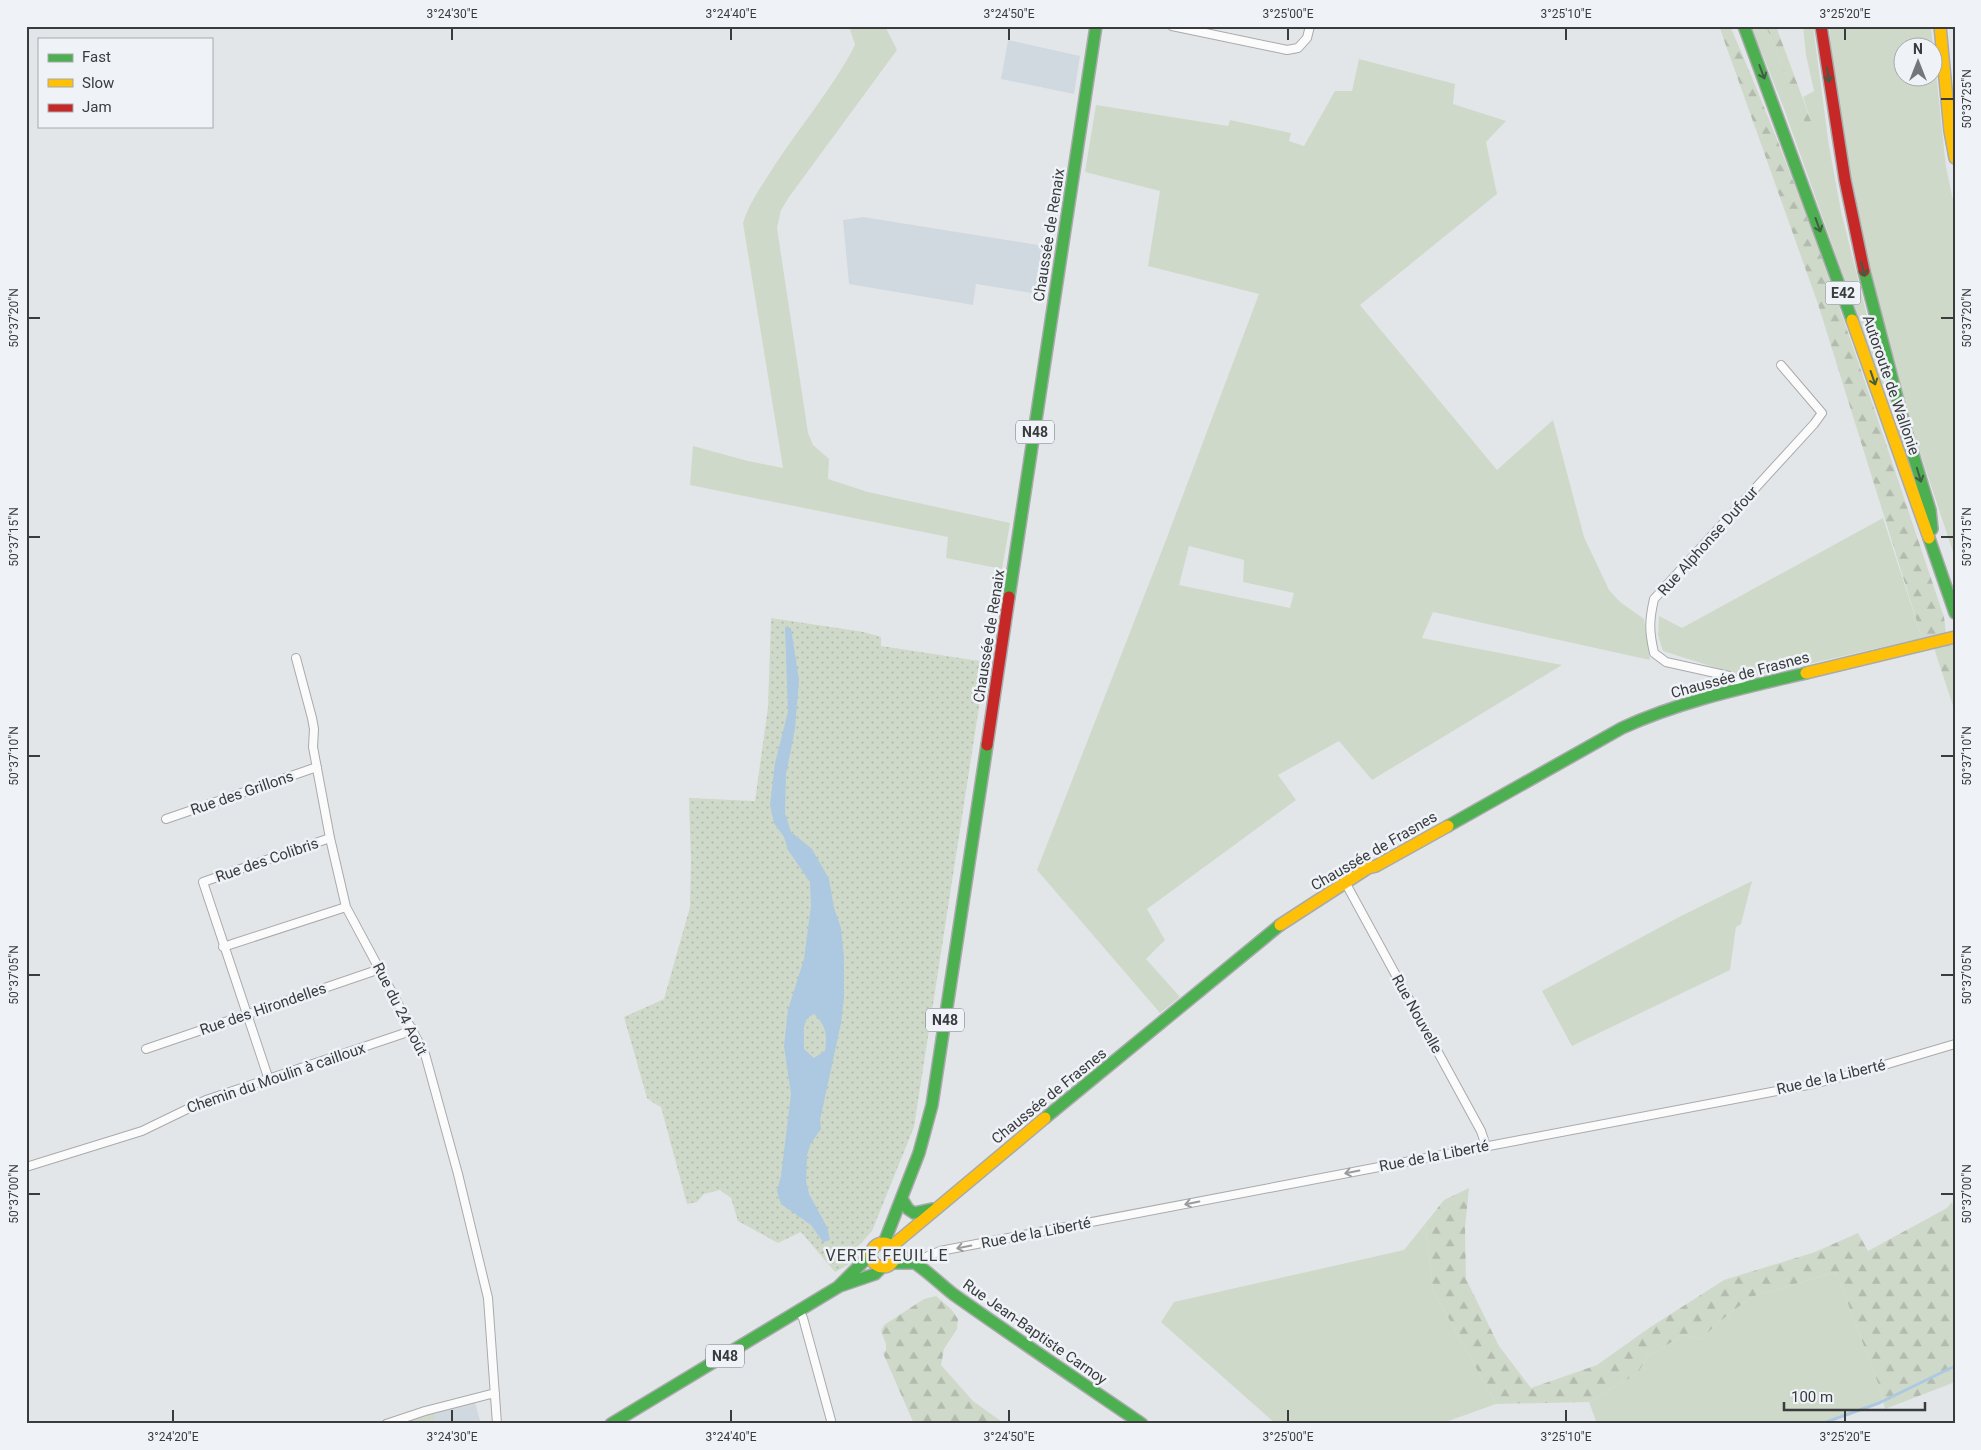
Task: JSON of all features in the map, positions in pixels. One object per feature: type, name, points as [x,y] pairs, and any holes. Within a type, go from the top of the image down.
[{"type":"main road","name":"Chaussée de Renaix","points":[[889,1254],[888,1225],[902,1199],[925,1135],[932,1105],[1096,26]]},
{"type":"main road","name":"Autoroute de Wallonie","points":[[1744,26],[1829,254],[1955,613]]},
{"type":"main road","points":[[1821,26],[1844,180],[1860,256],[1900,409],[1930,510],[1936,560]]},
{"type":"main road","points":[[1940,26],[1950,131],[1955,158]]},
{"type":"main road","name":"Chaussée de Frasnes","points":[[889,1254],[938,1206],[1280,925],[1345,882],[1634,722],[1705,697],[1955,637]]},
{"type":"main road","points":[[902,1199],[909,1210],[917,1214],[938,1206]]},
{"type":"main road","name":"N48","points":[[611,1424],[838,1287],[875,1274],[889,1254],[875,1246],[871,1254],[838,1287]]},
{"type":"main road","points":[[871,1254],[873,1262],[889,1254],[912,1263]]},
{"type":"main road","name":"Rue Jean-Baptiste Carnoy","points":[[912,1263],[1022,1342],[1142,1424]]},
{"type":"street","points":[[1172,26],[1213,30],[1287,50],[1298,48],[1307,38],[1310,26]]},
{"type":"street","name":"Rue Alphonse Dufour","points":[[1746,687],[1729,676],[1666,662],[1654,653],[1649,629],[1650,616],[1654,599],[1822,413],[1781,365]]},
{"type":"street","name":"Rue du 24 Août","points":[[296,658],[312,718],[314,729],[313,747],[330,838],[346,907],[412,1028],[425,1054],[434,1082],[488,1298],[497,1424]]},
{"type":"street","name":"Rue des Grillons","points":[[166,819],[318,767]]},
{"type":"street","name":"Rue des Colibris","points":[[224,948],[203,882],[330,838]]},
{"type":"street","name":"Rue Nouvelle","points":[[1345,882],[1481,1131],[1486,1146]]},
{"type":"street","points":[[269,1080],[224,948],[346,907]]},
{"type":"street","name":"Rue des Hirondelles","points":[[146,1048],[380,969]]},
{"type":"street","name":"Chemin du Moulin à cailloux","points":[[26,1167],[142,1131],[206,1100],[402,1034],[412,1028]]},
{"type":"street","name":"Rue de la Liberté","points":[[912,1263],[940,1251],[1830,1080],[1955,1044]]},
{"type":"street","points":[[799,1311],[803,1318],[832,1424]]},
{"type":"street","points":[[386,1424],[425,1411],[495,1393]]},
{"type":"shaded area","points":[[1008,40],[1080,56],[1074,94],[1001,79]]},
{"type":"shaded area","points":[[863,217],[1051,247],[1044,295],[976,284],[973,305],[849,284],[843,220]]},
{"type":"shaded area","points":[[475,1402],[481,1424],[397,1424],[434,1413]]},
{"type":"green space","points":[[849,26],[885,26],[897,50],[789,197],[781,210],[777,228],[808,433],[813,445],[829,459],[828,479],[868,492],[1010,523],[1002,569],[946,558],[948,537],[690,485],[693,446],[748,461],[783,468],[743,223],[750,206],[763,184],[834,80],[855,45]]},
{"type":"green space","points":[[1719,26],[1730,26],[1761,98],[1817,245],[1944,617],[1946,633],[1922,638],[1818,304]]},
{"type":"green space","points":[[1751,26],[1766,26],[1806,125],[1811,121],[1803,97],[1814,91],[1806,55],[1803,26],[1813,26],[1829,146],[1841,211],[1884,384],[1882,384],[1783,106]]},
{"type":"green space","points":[[1766,26],[1776,26],[1811,121],[1806,126]]},
{"type":"green space","points":[[1829,26],[1931,26],[1932,38],[1894,38],[1894,88],[1938,88],[1946,167],[1955,209],[1955,558],[1905,407],[1865,247],[1838,105]]},
{"type":"green space","points":[[1359,59],[1455,84],[1453,104],[1506,121],[1486,142],[1497,194],[1360,305],[1497,470],[1553,420],[1584,537],[1609,590],[1620,602],[1644,619],[1650,660],[1433,612],[1422,638],[1562,665],[1372,780],[1339,741],[1278,775],[1296,800],[1147,909],[1165,940],[1146,959],[1180,997],[1160,1013],[1037,870],[1166,540],[1259,294],[1148,266],[1160,191],[1085,172],[1096,105],[1228,126],[1230,120],[1291,133],[1289,141],[1304,146],[1335,91],[1352,91]],"holes":[[[1189,546],[1244,560],[1243,582],[1294,593],[1290,608],[1179,585]]]},
{"type":"green space","points":[[1883,518],[1922,638],[1748,678],[1663,651],[1658,635],[1659,616],[1682,628]]},
{"type":"green space","points":[[771,618],[864,632],[881,637],[881,646],[986,662],[914,1127],[872,1231],[854,1251],[853,1262],[835,1272],[801,1232],[778,1243],[738,1221],[731,1198],[720,1190],[704,1194],[697,1202],[687,1204],[661,1107],[647,1098],[624,1017],[664,999],[690,907],[689,798],[755,801],[768,707]]},
{"type":"green space","points":[[1955,641],[1955,712],[1932,642]]},
{"type":"green space","points":[[1752,881],[1741,924],[1736,927],[1730,970],[1572,1046],[1542,991],[1679,917]]},
{"type":"green space","points":[[1469,1188],[1465,1227],[1466,1279],[1499,1346],[1531,1388],[1597,1365],[1649,1328],[1724,1280],[1815,1252],[1858,1233],[1868,1251],[1947,1208],[1952,1202],[1955,1210],[1955,1382],[1885,1409],[1881,1391],[1836,1272],[1751,1297],[1701,1339],[1683,1335],[1647,1357],[1638,1373],[1589,1402],[1496,1404],[1433,1290],[1425,1224],[1444,1200]]},
{"type":"green space","points":[[1425,1224],[1433,1290],[1496,1404],[1440,1424],[1427,1422],[1276,1424],[1161,1322],[1174,1302],[1404,1250]]},
{"type":"green space","points":[[1836,1272],[1881,1391],[1883,1401],[1825,1424],[1597,1424],[1589,1402],[1638,1373],[1647,1357],[1683,1335],[1701,1339],[1751,1297]]},
{"type":"green space","points":[[936,1296],[951,1309],[958,1319],[957,1329],[944,1349],[941,1365],[973,1401],[1005,1424],[914,1424],[883,1353],[886,1350],[886,1344],[881,1331],[884,1325],[924,1299]]},
{"type":"green space","points":[[434,1413],[436,1424],[397,1424]]},
{"type":"water","points":[[785,627],[791,628],[799,680],[795,729],[786,774],[785,813],[791,832],[812,849],[829,879],[834,908],[841,928],[844,958],[844,997],[841,1023],[820,1120],[821,1129],[811,1143],[807,1155],[806,1181],[809,1194],[827,1227],[830,1240],[823,1242],[811,1225],[781,1204],[777,1191],[781,1176],[791,1094],[784,1046],[788,1010],[804,959],[811,906],[810,882],[788,850],[784,837],[774,823],[770,805],[775,763],[788,712]],"holes":[[[814,1014],[824,1027],[826,1046],[825,1051],[814,1058],[804,1049],[804,1027],[807,1018]]]},
{"type":"waterway","points":[[1821,1424],[1879,1403],[1955,1366]]},
{"type":"traffic: fast","points":[[1009,597],[1096,26]]},
{"type":"traffic: fast","points":[[1744,26],[1852,320]]},
{"type":"traffic: fast","points":[[1864,271],[1905,428],[1930,510],[1932,529]]},
{"type":"traffic: fast","points":[[1929,538],[1955,613]]},
{"type":"traffic: fast","points":[[1448,826],[1622,728],[1690,703],[1806,673]]},
{"type":"traffic: fast","points":[[884,1243],[919,1153],[932,1105],[987,745]]},
{"type":"traffic: fast","points":[[1045,1118],[1280,925]]},
{"type":"traffic: fast","points":[[902,1199],[908,1209],[914,1213],[932,1209]]},
{"type":"traffic: fast","points":[[895,1252],[908,1258],[953,1294],[1142,1424]]},
{"type":"traffic: fast","points":[[611,1424],[838,1287],[871,1254]]},
{"type":"traffic: fast","points":[[893,1263],[912,1263]]},
{"type":"traffic: fast","points":[[840,1286],[875,1274],[882,1267]]},
{"type":"traffic: slow","points":[[1940,26],[1950,131],[1955,158]]},
{"type":"traffic: slow","points":[[1852,320],[1929,538]]},
{"type":"traffic: slow","points":[[1806,673],[1955,637]]},
{"type":"traffic: slow","points":[[1280,925],[1368,868],[1376,866],[1448,826]]},
{"type":"traffic: slow","points":[[892,1246],[1045,1118]]},
{"type":"traffic: slow","points":[[883,1243],[892,1246],[895,1255],[892,1264],[883,1267],[874,1264],[871,1255],[874,1246],[883,1243]]},
{"type":"traffic: jam","points":[[1821,26],[1845,180],[1864,271]]},
{"type":"traffic: jam","points":[[987,745],[1009,597]]},
{"type":"district","name":"VERTE FEUILLE","points":[[887,1255]]}]
